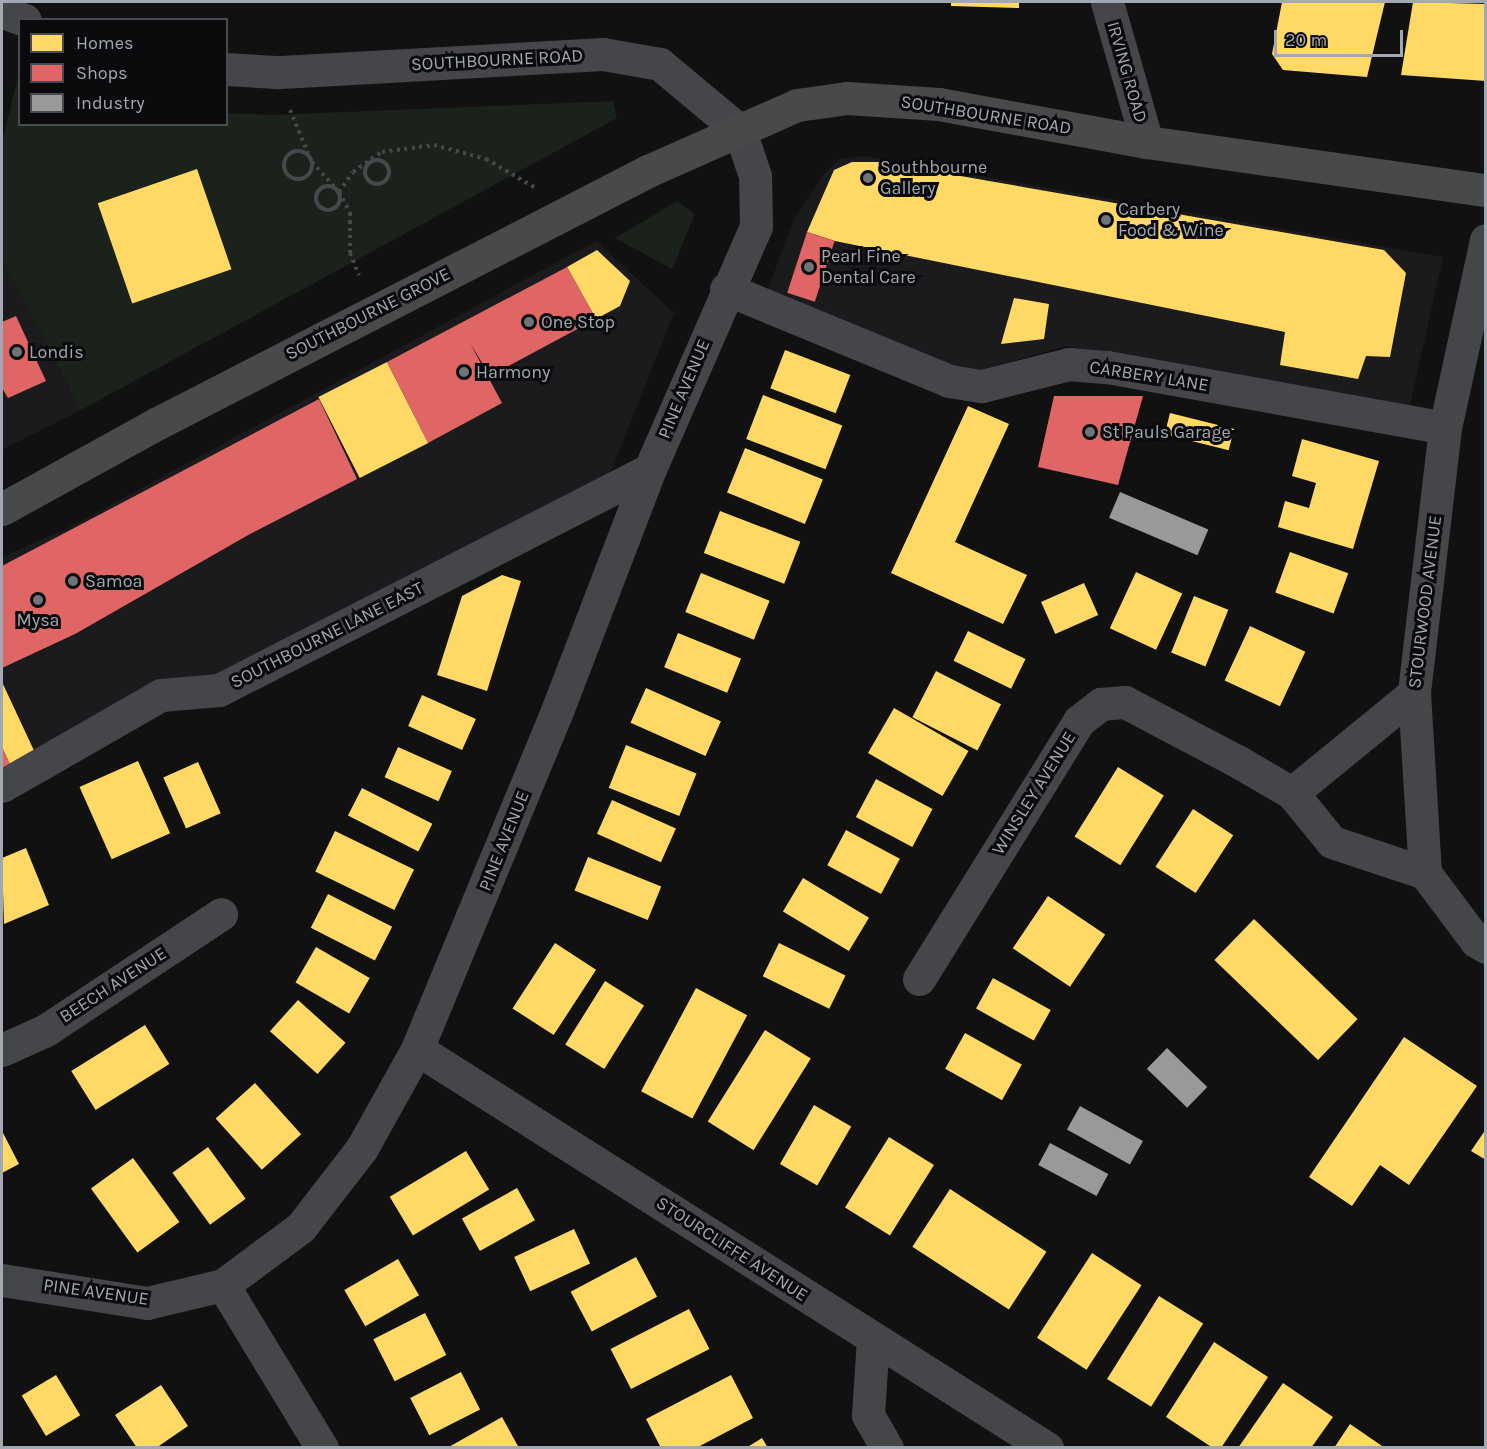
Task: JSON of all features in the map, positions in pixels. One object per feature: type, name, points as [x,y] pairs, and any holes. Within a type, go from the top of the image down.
[{"type":"main road","name":"SOUTHBOURNE ROAD","points":[[740,131],[797,105],[847,98],[939,104],[1147,142],[1485,190]]},
{"type":"main road","name":"SOUTHBOURNE GROVE","points":[[2,508],[373,312],[648,171],[740,131]]},
{"type":"street","name":"IRVING ROAD","points":[[1107,2],[1147,142]]},
{"type":"street","points":[[2,12],[19,18]]},
{"type":"street","name":"SOUTHBOURNE ROAD","points":[[228,69],[276,72],[603,54],[660,64],[740,131]]},
{"type":"street","name":"PINE AVENUE","points":[[2,1280],[147,1303],[223,1285],[301,1227],[362,1148],[417,1049],[557,711],[650,470],[726,289],[756,226],[755,176],[740,131]]},
{"type":"street","name":"STOURWOOD AVENUE","points":[[1425,873],[1414,693],[1445,428],[1485,240]]},
{"type":"street","name":"CARBERY LANE","points":[[726,289],[949,381],[982,386],[1070,364],[1107,366],[1445,428]]},
{"type":"street","name":"SOUTHBOURNE LANE EAST","points":[[2,786],[161,695],[219,690],[650,470]]},
{"type":"street","points":[[1292,793],[1414,693]]},
{"type":"street","name":"WINSLEY AVENUE","points":[[919,979],[1079,721],[1101,704],[1125,702],[1292,793],[1332,842],[1425,873]]},
{"type":"street","points":[[1425,873],[1476,941],[1485,946]]},
{"type":"street","name":"BEECH AVENUE","points":[[2,1050],[46,1029],[221,914]]},
{"type":"street","name":"STOURCLIFFE AVENUE","points":[[417,1049],[1047,1448]]},
{"type":"street","points":[[223,1285],[322,1448]]},
{"type":"street","points":[[873,1339],[868,1415],[887,1448]]},
{"type":"path","points":[[276,72],[312,162],[339,192],[350,213],[350,253],[373,312]]},
{"type":"path","points":[[339,192],[328,187],[321,189],[317,196],[320,206],[326,210],[337,207],[339,192],[352,172],[370,162],[382,161],[387,166],[385,182],[377,184],[367,179],[365,168],[370,162],[382,152],[405,147],[434,146],[486,159],[574,209]]},
{"type":"path","points":[[310,156],[304,151],[290,153],[284,170],[290,177],[300,179],[309,175],[312,162]]},
{"type":"shaded area","points":[[18,76],[18,126],[228,126],[228,113],[272,115],[613,101],[617,118],[81,410],[2,259],[2,142]]},
{"type":"shaded area","points":[[865,156],[1443,257],[1410,405],[1066,346],[984,369],[935,368],[766,294],[794,220],[825,173],[839,159]]},
{"type":"shaded area","points":[[677,201],[695,214],[672,269],[615,238]]},
{"type":"shaded area","points":[[596,241],[674,313],[609,476],[2,782],[2,557],[70,527]]},
{"type":"shaded area","points":[[2,259],[81,410],[2,450]]},
{"type":"building: Homes","points":[[951,2],[1019,2],[1019,8],[951,6]]},
{"type":"building: Homes","points":[[1282,2],[1385,2],[1367,77],[1283,70],[1272,54]]},
{"type":"building: Homes","points":[[1413,2],[1486,4],[1486,81],[1401,75]]},
{"type":"building: Homes","points":[[852,162],[880,162],[1384,250],[1406,273],[1390,357],[1366,356],[1358,379],[1280,365],[1285,332],[835,241],[807,232],[834,170]]},
{"type":"building: Homes","points":[[197,169],[232,269],[132,303],[98,203]]},
{"type":"building: Homes","points":[[597,250],[630,281],[620,306],[596,319],[567,267]]},
{"type":"building: Homes","points":[[1014,298],[1049,304],[1044,339],[1001,344]]},
{"type":"building: Homes","points":[[785,350],[850,375],[836,413],[770,388]]},
{"type":"building: Homes","points":[[387,362],[428,443],[360,478],[318,397]]},
{"type":"building: Homes","points":[[763,395],[842,425],[826,469],[746,439]]},
{"type":"building: Homes","points":[[968,406],[1009,424],[955,542],[1027,575],[1003,624],[891,573]]},
{"type":"building: Homes","points":[[1170,413],[1234,429],[1229,450],[1165,434]]},
{"type":"building: Homes","points":[[1302,439],[1379,461],[1353,549],[1278,527],[1285,501],[1309,508],[1316,483],[1292,476]]},
{"type":"building: Homes","points":[[745,448],[823,479],[805,524],[727,493]]},
{"type":"building: Homes","points":[[720,511],[800,542],[784,584],[704,553]]},
{"type":"building: Homes","points":[[1290,552],[1348,573],[1334,614],[1275,592]]},
{"type":"building: Homes","points":[[1136,572],[1182,594],[1156,650],[1110,628]]},
{"type":"building: Homes","points":[[701,573],[770,601],[754,640],[685,612]]},
{"type":"building: Homes","points":[[502,575],[521,581],[487,691],[437,675],[462,596]]},
{"type":"building: Homes","points":[[1084,583],[1098,615],[1055,634],[1041,602]]},
{"type":"building: Homes","points":[[1194,596],[1228,610],[1205,666],[1171,653]]},
{"type":"building: Homes","points":[[1250,626],[1305,652],[1280,706],[1225,680]]},
{"type":"building: Homes","points":[[968,631],[1026,659],[1011,689],[954,661]]},
{"type":"building: Homes","points":[[678,633],[741,658],[727,693],[664,667]]},
{"type":"building: Homes","points":[[936,671],[1001,704],[977,750],[912,717]]},
{"type":"building: Homes","points":[[2,682],[37,757],[12,769],[2,747]]},
{"type":"building: Homes","points":[[646,688],[721,721],[705,756],[631,723]]},
{"type":"building: Homes","points":[[422,695],[476,719],[462,750],[408,726]]},
{"type":"building: Homes","points":[[894,708],[968,751],[942,796],[868,753]]},
{"type":"building: Homes","points":[[626,745],[696,773],[679,816],[609,788]]},
{"type":"building: Homes","points":[[398,747],[452,771],[438,801],[385,777]]},
{"type":"building: Homes","points":[[138,761],[170,833],[112,859],[80,787]]},
{"type":"building: Homes","points":[[198,762],[221,813],[186,829],[163,777]]},
{"type":"building: Homes","points":[[1118,767],[1164,796],[1120,865],[1075,837]]},
{"type":"building: Homes","points":[[876,779],[933,809],[912,847],[856,817]]},
{"type":"building: Homes","points":[[362,788],[432,824],[418,851],[348,816]]},
{"type":"building: Homes","points":[[612,800],[676,828],[661,862],[597,834]]},
{"type":"building: Homes","points":[[1193,809],[1233,835],[1196,893],[1155,867]]},
{"type":"building: Homes","points":[[846,830],[900,859],[881,894],[827,865]]},
{"type":"building: Homes","points":[[335,831],[414,870],[394,910],[315,871]]},
{"type":"building: Homes","points":[[26,848],[49,905],[4,924],[2,858]]},
{"type":"building: Homes","points":[[588,857],[661,887],[648,920],[575,890]]},
{"type":"building: Homes","points":[[803,878],[869,918],[849,951],[783,911]]},
{"type":"building: Homes","points":[[328,894],[392,927],[375,961],[311,928]]},
{"type":"building: Homes","points":[[1048,896],[1105,935],[1070,987],[1013,948]]},
{"type":"building: Homes","points":[[1254,919],[1358,1019],[1318,1060],[1214,960]]},
{"type":"building: Homes","points":[[555,943],[596,970],[554,1035],[513,1008]]},
{"type":"building: Homes","points":[[779,943],[846,975],[829,1009],[763,976]]},
{"type":"building: Homes","points":[[316,947],[370,978],[349,1014],[295,983]]},
{"type":"building: Homes","points":[[993,978],[1051,1010],[1034,1041],[976,1009]]},
{"type":"building: Homes","points":[[605,981],[644,1005],[604,1069],[565,1045]]},
{"type":"building: Homes","points":[[696,988],[747,1015],[692,1119],[641,1091]]},
{"type":"building: Homes","points":[[298,1000],[346,1043],[317,1074],[270,1031]]},
{"type":"building: Homes","points":[[145,1025],[169,1064],[96,1110],[71,1071]]},
{"type":"building: Homes","points":[[765,1030],[811,1059],[754,1150],[708,1122]]},
{"type":"building: Homes","points":[[965,1033],[1022,1065],[1002,1100],[945,1069]]},
{"type":"building: Homes","points":[[1404,1037],[1477,1086],[1409,1185],[1380,1165],[1352,1206],[1309,1177]]},
{"type":"building: Homes","points":[[255,1083],[301,1134],[262,1170],[216,1118]]},
{"type":"building: Homes","points":[[814,1105],[851,1126],[817,1185],[780,1164]]},
{"type":"building: Homes","points":[[1486,1129],[1486,1160],[1471,1151]]},
{"type":"building: Homes","points":[[2,1131],[19,1164],[2,1173]]},
{"type":"building: Homes","points":[[889,1137],[934,1165],[890,1235],[845,1207]]},
{"type":"building: Homes","points":[[208,1147],[246,1199],[210,1225],[172,1173]]},
{"type":"building: Homes","points":[[466,1151],[489,1190],[413,1235],[390,1197]]},
{"type":"building: Homes","points":[[133,1158],[179,1222],[137,1252],[91,1189]]},
{"type":"building: Homes","points":[[517,1188],[535,1220],[480,1251],[462,1219]]},
{"type":"building: Homes","points":[[950,1189],[1046,1252],[1009,1310],[912,1247]]},
{"type":"building: Homes","points":[[574,1229],[590,1263],[530,1291],[514,1257]]},
{"type":"building: Homes","points":[[1092,1253],[1141,1285],[1086,1370],[1037,1338]]},
{"type":"building: Homes","points":[[636,1257],[657,1297],[592,1331],[571,1292]]},
{"type":"building: Homes","points":[[398,1259],[419,1295],[365,1326],[344,1290]]},
{"type":"building: Homes","points":[[1159,1296],[1203,1324],[1151,1407],[1107,1379]]},
{"type":"building: Homes","points":[[689,1309],[709,1349],[631,1389],[611,1349]]},
{"type":"building: Homes","points":[[425,1313],[446,1355],[395,1381],[373,1339]]},
{"type":"building: Homes","points":[[1214,1342],[1268,1377],[1221,1448],[1213,1448],[1166,1417]]},
{"type":"building: Homes","points":[[461,1372],[480,1409],[429,1435],[410,1398]]},
{"type":"building: Homes","points":[[56,1375],[80,1415],[46,1436],[22,1396]]},
{"type":"building: Homes","points":[[731,1375],[753,1418],[696,1448],[661,1448],[646,1419]]},
{"type":"building: Homes","points":[[1283,1383],[1333,1417],[1311,1448],[1238,1448]]},
{"type":"building: Homes","points":[[161,1385],[188,1426],[156,1448],[137,1448],[115,1415]]},
{"type":"building: Homes","points":[[502,1417],[519,1448],[447,1448]]},
{"type":"building: Homes","points":[[1350,1424],[1385,1448],[1334,1448]]},
{"type":"building: Homes","points":[[762,1438],[768,1448],[746,1448]]},
{"type":"building: Shops","name":"Pearl Fine Dental Care","points":[[807,232],[835,241],[815,302],[787,293]]},
{"type":"building: Shops","points":[[567,267],[596,319],[490,376],[470,343],[502,403],[428,443],[387,362]]},
{"type":"building: Shops","name":"Londis","points":[[16,316],[46,381],[8,398],[2,388],[2,322]]},
{"type":"building: Shops","name":"St Pauls Garage","points":[[1054,396],[1143,396],[1118,485],[1038,467]]},
{"type":"building: Shops","points":[[319,399],[357,479],[250,534],[75,634],[2,668],[2,566]]},
{"type":"building: Shops","points":[[2,747],[12,769],[2,774]]},
{"type":"building: Industry","points":[[1120,492],[1208,530],[1197,555],[1109,518]]},
{"type":"building: Industry","points":[[1167,1048],[1207,1087],[1187,1108],[1147,1069]]},
{"type":"building: Industry","points":[[1080,1106],[1143,1141],[1130,1165],[1067,1130]]},
{"type":"building: Industry","points":[[1050,1143],[1108,1174],[1097,1196],[1038,1165]]},
{"type":"place","name":"Southbourne Gallery","points":[[868,178]]},
{"type":"place","name":"Carbery Food & Wine","points":[[1106,220]]},
{"type":"place","name":"Pearl Fine Dental Care","points":[[809,267]]},
{"type":"place","name":"One Stop","points":[[529,322]]},
{"type":"place","name":"Londis","points":[[17,352]]},
{"type":"place","name":"Harmony","points":[[464,372]]},
{"type":"place","name":"St Pauls Garage","points":[[1090,432]]},
{"type":"place","name":"Samoa","points":[[73,581]]},
{"type":"place","name":"Mysa","points":[[38,600]]}]
